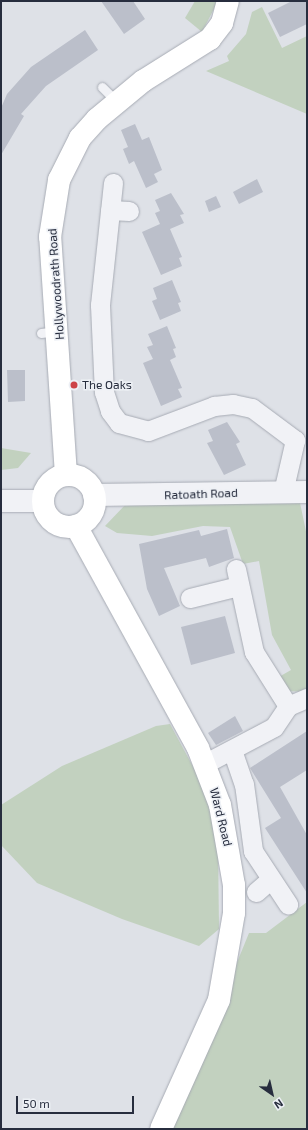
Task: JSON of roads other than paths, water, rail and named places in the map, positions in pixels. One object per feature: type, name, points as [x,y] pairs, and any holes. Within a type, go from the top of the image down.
[{"type":"main road","name":"Hollywoodrath Road","points":[[66,475],[49,332],[50,236],[59,180],[80,138],[109,94],[143,80],[210,39],[222,23],[228,1]]},
{"type":"main road","points":[[66,475],[80,477],[94,495],[89,517],[76,526],[53,522],[43,500],[47,486],[66,475]]},
{"type":"main road","name":"Ward Road","points":[[76,526],[204,764],[226,831],[234,884],[234,913],[219,1000],[162,1129]]},
{"type":"street","points":[[113,182],[100,305],[104,392],[110,411],[119,423],[148,431],[214,406],[233,404],[252,408],[301,442],[283,492]]},
{"type":"street","points":[[110,210],[129,211]]},
{"type":"street","name":"Ratoath Road","points":[[94,495],[307,492]]},
{"type":"street","points":[[1,501],[43,500]]},
{"type":"street","points":[[190,598],[237,577],[254,652],[288,706]]},
{"type":"street","points":[[204,764],[274,727],[288,706],[307,698]]},
{"type":"street","points":[[232,750],[244,784],[253,851],[270,880],[288,904]]},
{"type":"street","points":[[256,892],[270,880]]},
{"type":"place","name":"The Oaks","points":[[74,385]]}]
